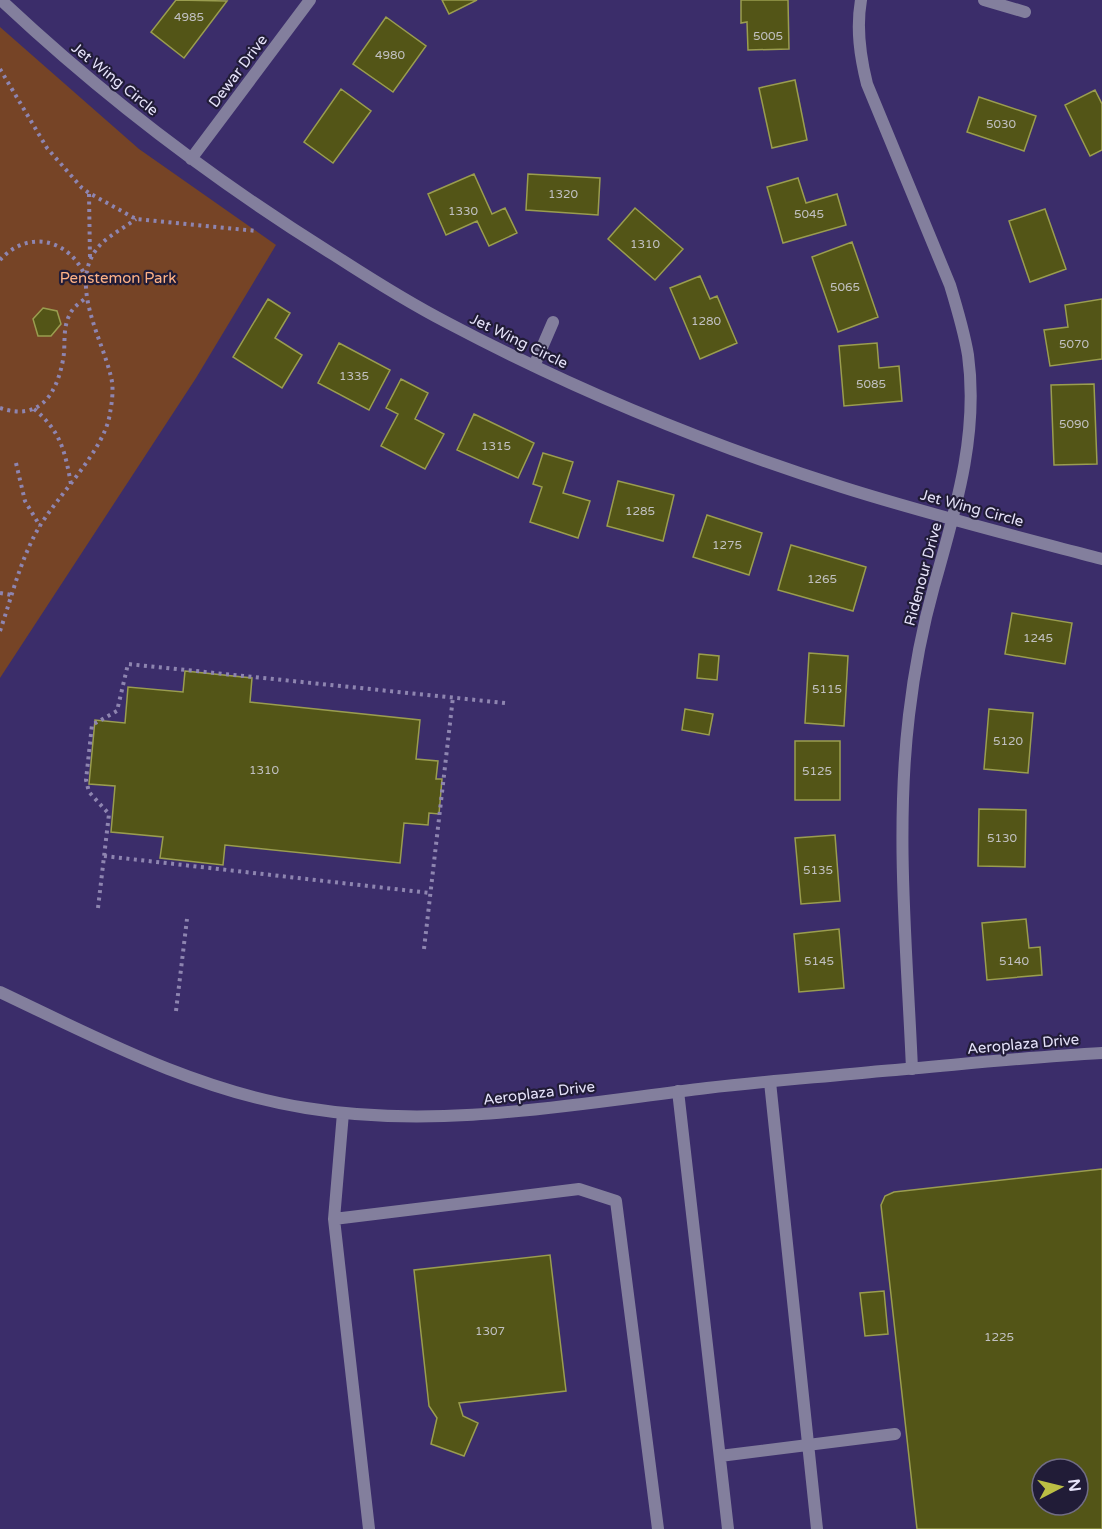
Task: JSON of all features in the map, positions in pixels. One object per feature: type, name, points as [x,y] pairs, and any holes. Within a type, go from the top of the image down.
[{"type":"street","name":"Jet Wing Circle","points":[[0,0],[112,97],[191,159],[279,221],[445,322],[534,366],[638,412],[734,449],[841,487],[1102,559]]},
{"type":"street","name":"Dewar Drive","points":[[191,159],[310,0]]},
{"type":"street","name":"Ridenour Drive","points":[[861,0],[859,51],[867,84],[950,285],[968,354],[970,421],[965,460],[954,519],[917,657],[909,718],[902,852],[912,1069]]},
{"type":"street","points":[[984,0],[1025,12]]},
{"type":"street","points":[[534,366],[553,322]]},
{"type":"street","name":"Aeroplaza Drive","points":[[0,992],[133,1056],[196,1080],[260,1099],[343,1113],[398,1118],[469,1116],[678,1091],[1102,1053]]},
{"type":"street","points":[[770,1082],[817,1529]]},
{"type":"street","points":[[678,1091],[728,1529]]},
{"type":"street","points":[[343,1113],[334,1219],[369,1529]]},
{"type":"street","points":[[334,1219],[579,1189],[616,1201],[658,1529]]},
{"type":"street","points":[[720,1456],[895,1434]]},
{"type":"path","points":[[0,69],[47,148],[89,193],[136,219],[254,231]]},
{"type":"path","points":[[0,631],[25,554],[40,526],[71,484],[109,422],[112,379],[87,297],[86,278],[90,260],[89,193]]},
{"type":"path","points":[[90,260],[102,244],[136,219]]},
{"type":"path","points":[[0,260],[6,253],[17,247],[31,242],[45,241],[58,245],[69,253],[81,266],[86,278]]},
{"type":"path","points":[[0,408],[16,413],[34,409],[43,403],[55,387],[64,359],[64,337],[70,312],[87,297]]},
{"type":"path","points":[[34,409],[46,419],[63,445],[71,484]]},
{"type":"path","points":[[16,463],[25,501],[40,526]]},
{"type":"path","points":[[0,593],[12,595]]},
{"type":"path","points":[[98,908],[109,814],[89,792],[86,780],[92,725],[117,711],[128,664],[505,703]]},
{"type":"path","points":[[424,949],[453,697]]},
{"type":"path","points":[[104,856],[430,893]]},
{"type":"path","points":[[176,1011],[188,919]]},
{"type":"green space","name":"Penstemon Park","points":[[0,27],[139,149],[276,245],[196,378],[0,678]]},
{"type":"building","points":[[176,0],[227,1],[184,58],[151,32]]},
{"type":"building","points":[[442,0],[477,0],[449,14]]},
{"type":"building","points":[[741,0],[788,0],[789,49],[748,50],[747,22],[741,23]]},
{"type":"building","points":[[386,17],[426,46],[393,92],[353,64]]},
{"type":"building","points":[[795,80],[807,140],[772,148],[759,88]]},
{"type":"building","points":[[341,89],[371,111],[333,163],[304,142]]},
{"type":"building","points":[[1095,90],[1102,104],[1102,150],[1090,156],[1065,105]]},
{"type":"building","points":[[979,97],[1036,116],[1024,151],[967,132]]},
{"type":"building","points":[[474,174],[492,214],[505,208],[517,233],[489,246],[477,221],[446,235],[428,194]]},
{"type":"building","points":[[528,174],[600,178],[598,215],[526,210]]},
{"type":"building","points":[[798,178],[806,203],[837,194],[846,225],[783,243],[767,187]]},
{"type":"building","points":[[635,208],[683,249],[655,280],[608,239]]},
{"type":"building","points":[[1045,209],[1066,269],[1030,282],[1009,221]]},
{"type":"building","points":[[852,242],[878,317],[838,332],[812,257]]},
{"type":"building","points":[[700,276],[710,299],[717,296],[737,343],[700,359],[670,288]]},
{"type":"building","points":[[268,299],[290,313],[275,338],[302,355],[282,388],[233,357]]},
{"type":"building","points":[[1102,299],[1102,359],[1050,366],[1044,330],[1068,327],[1065,305]]},
{"type":"building","points":[[43,308],[57,311],[61,324],[51,336],[38,336],[33,319]]},
{"type":"building","points":[[339,343],[390,370],[369,410],[318,383]]},
{"type":"building","points":[[877,343],[879,368],[899,366],[902,401],[844,406],[839,346]]},
{"type":"building","points":[[401,379],[428,393],[415,419],[444,434],[425,469],[381,446],[398,414],[386,408]]},
{"type":"building","points":[[1094,384],[1097,464],[1054,465],[1051,385]]},
{"type":"building","points":[[474,414],[534,443],[518,478],[457,450]]},
{"type":"building","points":[[543,453],[573,462],[563,493],[590,501],[578,538],[530,522],[542,487],[533,484]]},
{"type":"building","points":[[618,481],[674,495],[663,541],[607,526]]},
{"type":"building","points":[[707,515],[762,533],[749,575],[693,557]]},
{"type":"building","points":[[791,545],[866,567],[853,611],[778,590]]},
{"type":"building","points":[[1012,613],[1072,623],[1065,664],[1005,654]]},
{"type":"building","points":[[809,653],[848,656],[844,726],[805,723]]},
{"type":"building","points":[[699,654],[719,656],[717,680],[697,678]]},
{"type":"building","points":[[185,671],[252,678],[250,702],[420,720],[416,759],[438,761],[436,779],[442,779],[439,814],[429,813],[428,825],[404,823],[400,863],[225,845],[223,865],[160,858],[163,837],[111,832],[115,786],[89,784],[95,720],[125,723],[128,687],[183,692]]},
{"type":"building","points":[[685,709],[713,714],[709,735],[682,730]]},
{"type":"building","points":[[989,709],[1033,713],[1028,773],[984,769]]},
{"type":"building","points":[[795,741],[840,741],[840,800],[795,800]]},
{"type":"building","points":[[979,809],[1026,810],[1025,867],[978,866]]},
{"type":"building","points":[[835,835],[840,901],[801,904],[795,838]]},
{"type":"building","points":[[1026,919],[1029,948],[1040,947],[1042,975],[987,980],[982,923]]},
{"type":"building","points":[[839,929],[844,988],[799,992],[794,934]]},
{"type":"building","points":[[1102,1169],[1102,1529],[917,1529],[881,1205],[885,1196],[894,1192]]},
{"type":"building","points":[[550,1255],[566,1391],[459,1403],[463,1416],[478,1423],[464,1456],[431,1444],[437,1418],[429,1406],[414,1270]]},
{"type":"building","points":[[884,1291],[888,1334],[865,1336],[860,1293]]}]
